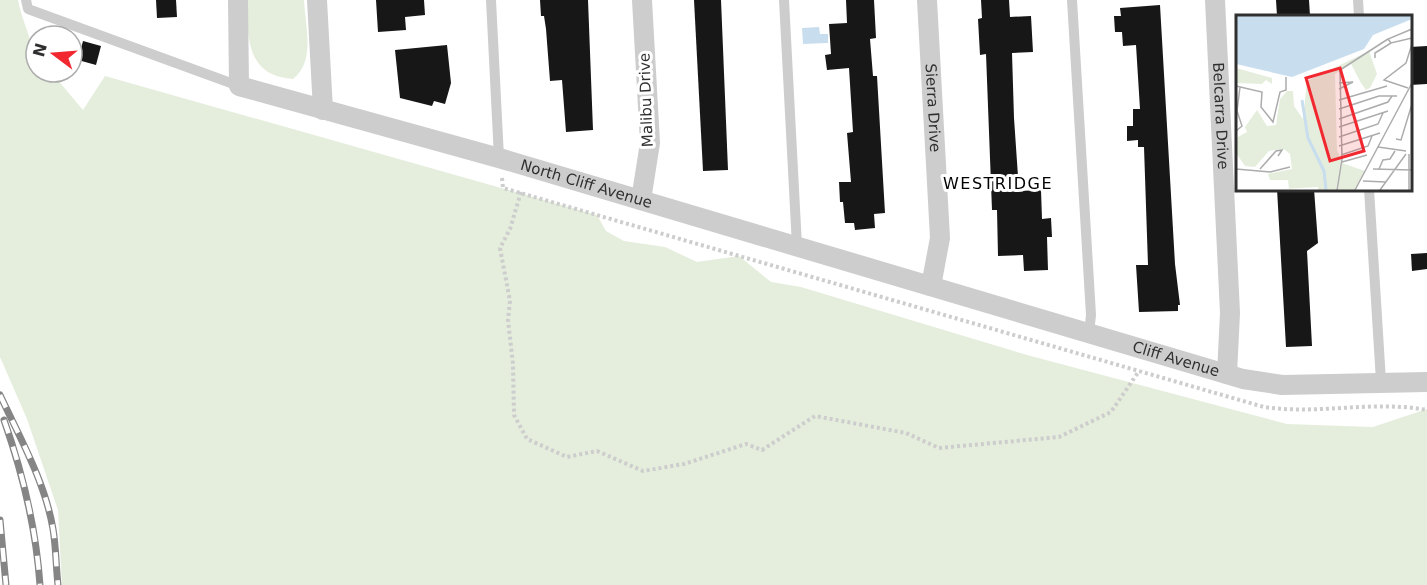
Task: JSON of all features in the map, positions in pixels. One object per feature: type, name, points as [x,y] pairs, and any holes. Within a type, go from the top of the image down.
[{"type":"street","points":[[238,0],[240,86]]},
{"type":"street","points":[[317,0],[323,110]]},
{"type":"street","name":"Malibu Drive","points":[[640,200],[650,143],[642,0]]},
{"type":"street","name":"Sierra Drive","points":[[927,0],[940,238],[931,286]]},
{"type":"street","name":"Belcarra Drive","points":[[1215,0],[1230,313],[1227,374]]},
{"type":"street","name":"North Cliff Avenue","points":[[240,86],[499,158],[931,286]]},
{"type":"street","name":"Cliff Avenue","points":[[931,286],[1243,379],[1282,385],[1381,381],[1427,382]]},
{"type":"lane","points":[[26,0],[28,9],[240,86]]},
{"type":"lane","points":[[491,0],[499,158]]},
{"type":"lane","points":[[784,0],[797,246]]},
{"type":"lane","points":[[1072,0],[1091,315],[1089,333]]},
{"type":"lane","points":[[1358,0],[1359,15]]},
{"type":"lane","points":[[1369,190],[1381,381]]},
{"type":"path","points":[[521,192],[510,229],[500,248],[510,301],[508,320],[513,364],[514,415],[527,439],[567,457],[597,451],[643,471],[684,464],[746,444],[762,450],[815,416],[906,433],[939,448],[1059,437],[1111,412],[1139,371]]},
{"type":"green space","points":[[0,0],[18,0],[25,24],[24,84],[61,84],[83,110],[105,76],[597,215],[606,231],[624,241],[665,247],[697,262],[739,256],[771,282],[801,287],[1027,355],[1287,424],[1373,427],[1427,409],[1427,585],[62,585],[58,510],[27,419],[0,357]]},
{"type":"green space","points":[[246,0],[304,0],[307,53],[305,63],[293,79],[266,71],[258,63],[249,41]]},
{"type":"water","points":[[819,27],[820,34],[828,34],[828,43],[803,44],[802,28]]},
{"type":"building","points":[[156,0],[176,0],[177,17],[157,18]]},
{"type":"building","points":[[376,0],[424,0],[425,15],[405,17],[406,30],[378,32]]},
{"type":"building","points":[[540,0],[588,0],[593,130],[566,132],[562,80],[550,81],[546,29],[544,16],[541,16]]},
{"type":"building","points":[[694,0],[721,0],[728,170],[703,171]]},
{"type":"building","points":[[846,0],[874,0],[876,38],[870,39],[873,76],[877,76],[885,213],[874,214],[875,228],[855,230],[854,223],[845,223],[843,202],[840,202],[839,182],[851,182],[847,133],[853,132],[849,68],[827,70],[825,55],[831,54],[829,24],[847,23]]},
{"type":"building","points":[[981,0],[1009,0],[1010,17],[1031,16],[1033,52],[1012,53],[1014,118],[1019,191],[1041,190],[1042,219],[1051,218],[1052,237],[1047,237],[1048,270],[1024,271],[1023,255],[998,256],[997,210],[992,210],[986,54],[980,55],[978,19],[982,18]]},
{"type":"building","points":[[1276,0],[1309,0],[1310,15],[1277,15]]},
{"type":"building","points":[[1160,5],[1175,264],[1180,305],[1178,305],[1178,311],[1139,312],[1136,265],[1148,265],[1144,147],[1138,147],[1138,140],[1127,141],[1127,126],[1133,126],[1133,109],[1140,109],[1136,45],[1123,46],[1122,32],[1115,32],[1114,16],[1121,16],[1120,8]]},
{"type":"building","points":[[84,41],[101,46],[96,65],[84,62]]},
{"type":"building","points":[[447,45],[451,83],[445,104],[434,101],[432,106],[400,98],[395,50]]},
{"type":"building","points":[[1427,46],[1427,84],[1412,85],[1412,47]]},
{"type":"building","points":[[1277,190],[1314,190],[1318,243],[1307,251],[1312,346],[1286,347]]},
{"type":"building","points":[[1427,253],[1427,269],[1412,271],[1411,254]]},
{"type":"railway","points":[[0,395],[31,460],[44,494],[53,529],[58,585]]},
{"type":"railway","points":[[4,420],[28,501],[40,585]]},
{"type":"railway","points":[[0,520],[6,585]]},
{"type":"district","name":"WESTRIDGE","points":[[998,183]]}]
